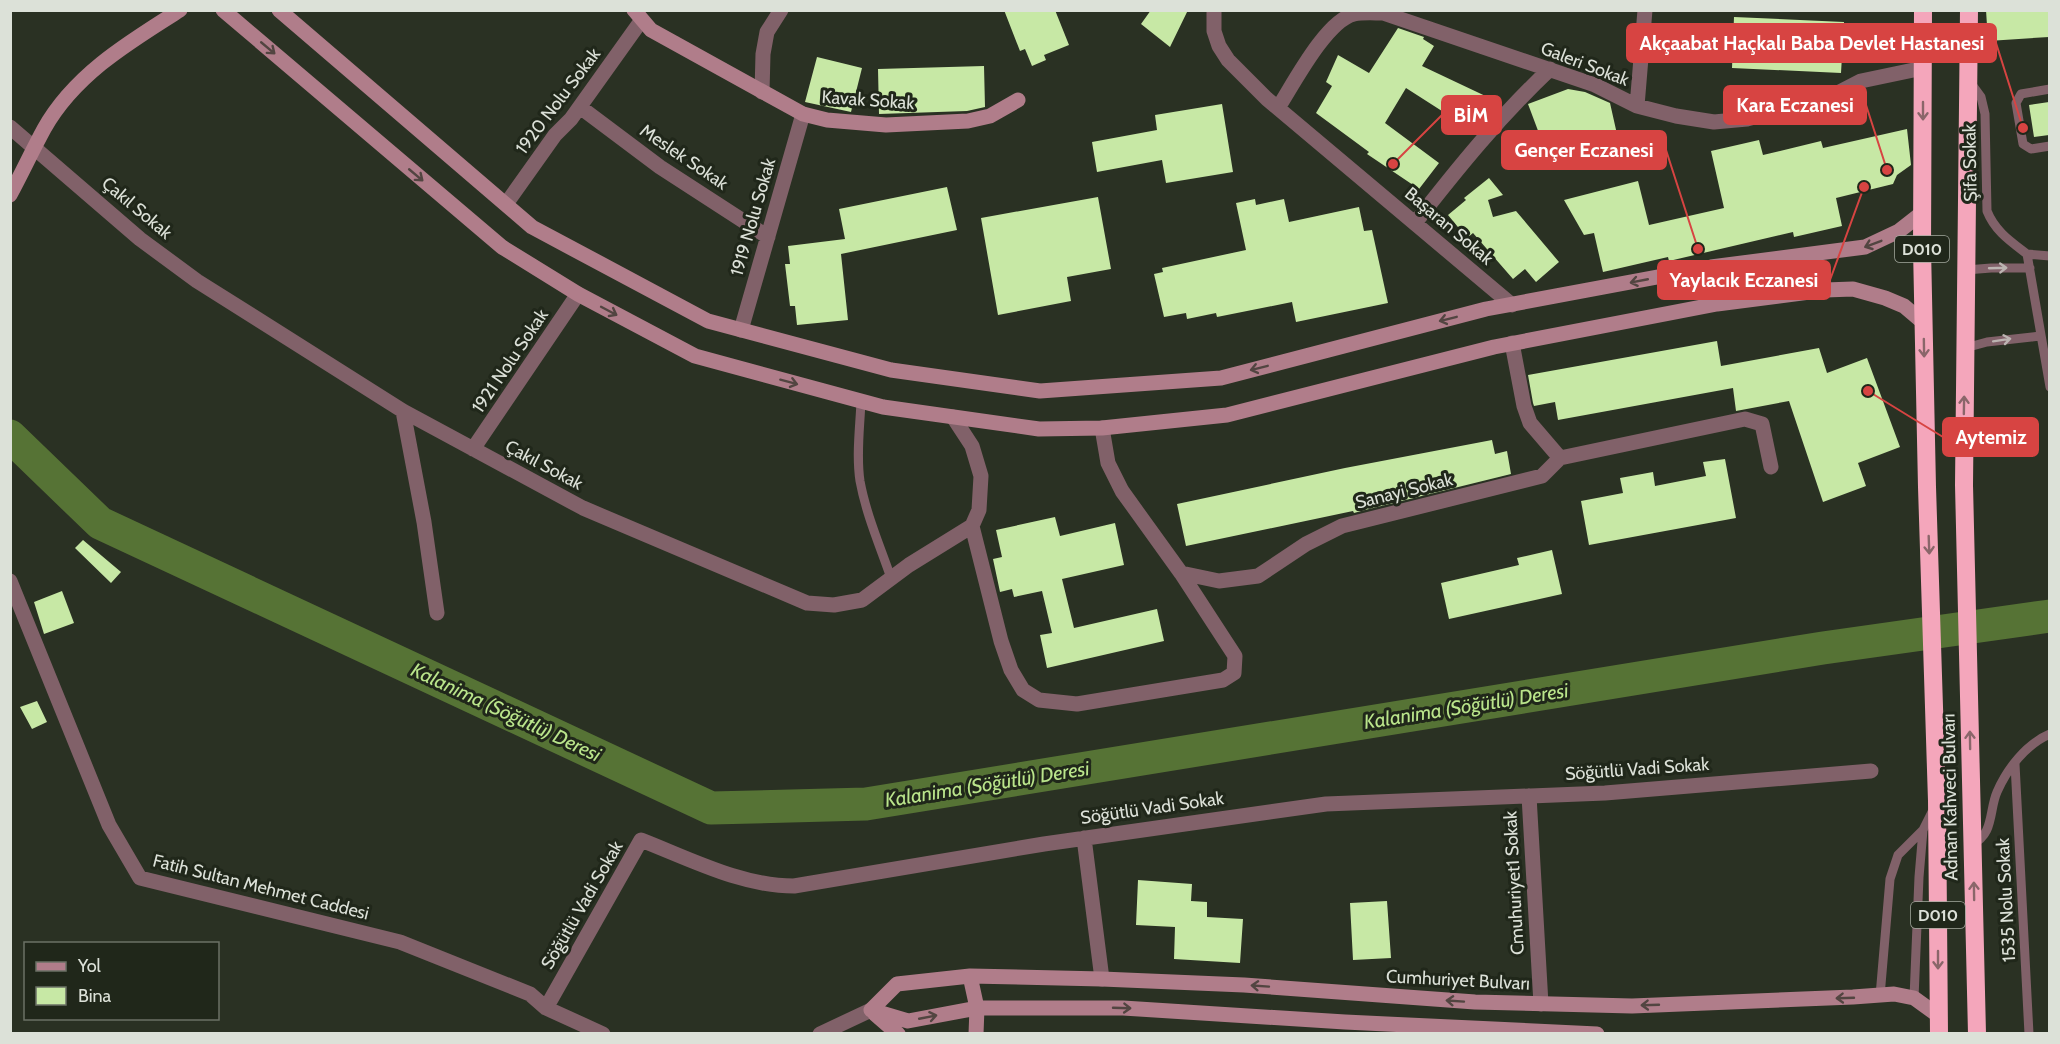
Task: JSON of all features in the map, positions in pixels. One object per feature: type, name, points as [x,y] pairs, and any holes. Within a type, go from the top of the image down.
[{"type":"highway","name":"D010","points":[[1923,10],[1924,322]]},
{"type":"highway","name":"D010","points":[[1965,348],[1969,10]]},
{"type":"highway","name":"Adnan Kahveci Bulvarı","points":[[1924,322],[1937,799],[1939,1024]]},
{"type":"highway","name":"Adnan Kahveci Bulvarı","points":[[1965,348],[1964,485],[1977,1034]]},
{"type":"main road","points":[[10,195],[44,128],[65,100],[101,63],[180,10]]},
{"type":"main road","points":[[223,10],[502,247],[578,294],[695,356],[883,407],[1039,429],[1102,428],[1227,415],[1512,343],[1718,304],[1825,290],[1853,289],[1886,298],[1904,306],[1924,322]]},
{"type":"main road","points":[[279,10],[532,227],[708,321],[891,370],[1040,391],[1221,378],[1486,309],[1711,267],[1865,247],[1899,231],[1922,213]]},
{"type":"main road","name":"Kavak Sokak","points":[[637,16],[651,30],[762,92],[803,114],[827,120],[886,125],[968,121],[990,116],[1018,100]]},
{"type":"main road","points":[[970,976],[976,1008],[976,1034]]},
{"type":"main road","name":"Cumhuriyet Bulvarı","points":[[872,1010],[897,984],[970,976],[1244,985],[1475,1002],[1541,1004],[1632,1006],[1894,994],[1914,998]]},
{"type":"main road","points":[[1914,998],[1939,1024]]},
{"type":"main road","points":[[872,1010],[908,1021],[976,1008],[1123,1008],[1345,1028],[1597,1034]]},
{"type":"main road","points":[[872,1010],[898,1034]]},
{"type":"street","points":[[762,92],[767,32],[781,10]]},
{"type":"street","name":"Başaran Sokak","points":[[1214,10],[1214,32],[1228,60],[1278,108],[1512,305]]},
{"type":"street","points":[[1637,106],[1645,10]]},
{"type":"street","name":"Galeri Sokak","points":[[1278,108],[1325,34],[1339,20],[1355,14],[1383,13],[1594,85],[1637,106],[1676,116],[1714,122],[1747,118],[1832,96],[1861,81],[1923,68]]},
{"type":"street","name":"1920 Nolu Sokak","points":[[506,204],[555,135],[580,107],[637,16]]},
{"type":"street","points":[[1415,223],[1522,95],[1550,69]]},
{"type":"street","name":"Meslek Sokak","points":[[580,107],[660,167],[768,237]]},
{"type":"street","name":"1919 Nolu Sokak","points":[[741,330],[803,114]]},
{"type":"street","name":"Çakıl Sokak","points":[[10,127],[140,239],[197,280],[403,411],[583,508],[807,603],[834,605],[862,600],[909,565],[972,526]]},
{"type":"street","name":"1921 Nolu Sokak","points":[[473,449],[578,294]]},
{"type":"street","points":[[1512,343],[1524,406],[1530,423],[1560,458]]},
{"type":"street","points":[[403,411],[424,522],[437,613]]},
{"type":"street","points":[[953,417],[972,446],[981,477],[979,510],[972,526],[1001,641],[1011,670],[1023,690],[1039,700],[1077,704],[1223,680],[1234,673],[1235,656],[1181,573],[1122,491],[1108,463],[1102,428]]},
{"type":"street","name":"Sanayi Sokak","points":[[1181,573],[1219,581],[1258,576],[1306,544],[1342,526],[1542,476],[1560,458],[1745,419],[1762,424],[1771,467]]},
{"type":"street","name":"Fatih Sultan Mehmet Caddesi","points":[[10,582],[108,825],[141,878],[400,942],[530,994],[546,1008],[603,1034]]},
{"type":"street","name":"Söğütlü Vadi Sokak","points":[[546,1008],[641,840],[738,877],[771,886],[794,886],[1084,838],[1326,804],[1605,793],[1871,771]]},
{"type":"street","name":"Cmuhuriyet1 Sokak","points":[[1529,796],[1541,1004]]},
{"type":"street","points":[[1084,838],[1102,979]]},
{"type":"street","points":[[820,1034],[872,1010]]},
{"type":"lane","name":"Şifa Sokak","points":[[1968,80],[1981,97],[1985,114],[1987,211],[2003,236],[2027,254]]},
{"type":"lane","points":[[2049,89],[2021,94],[2016,103],[2023,144],[2031,148],[2049,146]]},
{"type":"lane","points":[[2049,256],[2027,254],[2049,387]]},
{"type":"lane","points":[[1966,270],[2030,268]]},
{"type":"lane","points":[[1965,348],[1987,342],[2040,336]]},
{"type":"lane","points":[[861,401],[860,480],[891,578]]},
{"type":"lane","points":[[1972,844],[1980,841],[1985,834],[1996,794],[2015,764],[2027,749],[2049,734]]},
{"type":"lane","name":"1535 Nolu Sokak","points":[[2015,764],[2029,1034]]},
{"type":"lane","points":[[1914,998],[1923,830],[1937,799]]},
{"type":"lane","points":[[1880,996],[1890,879],[1898,855],[1923,830]]},
{"type":"building","points":[[1004,10],[1055,10],[1069,45],[1044,55],[1046,60],[1032,66],[1025,49],[1020,51]]},
{"type":"building","points":[[1151,10],[1188,10],[1170,47],[1141,24]]},
{"type":"building","points":[[1986,10],[2049,10],[2049,37],[1988,41]]},
{"type":"building","points":[[1734,17],[1844,22],[1841,73],[1732,68]]},
{"type":"building","points":[[1398,28],[1424,37],[1423,39],[1434,46],[1422,66],[1496,101],[1470,129],[1406,88],[1385,123],[1439,163],[1419,189],[1367,154],[1369,152],[1316,113],[1332,86],[1326,82],[1338,55],[1369,73]]},
{"type":"building","points":[[817,57],[862,68],[851,112],[805,102]]},
{"type":"building","points":[[984,66],[985,107],[967,111],[879,114],[878,69]]},
{"type":"building","points":[[1568,89],[1585,92],[1610,103],[1621,152],[1591,163],[1585,147],[1549,160],[1528,104]]},
{"type":"building","points":[[2049,102],[2049,135],[2034,137],[2029,105]]},
{"type":"building","points":[[1222,104],[1233,172],[1166,183],[1162,160],[1097,172],[1092,142],[1157,130],[1155,115]]},
{"type":"building","points":[[1907,129],[1911,165],[1897,175],[1893,184],[1836,198],[1842,226],[1794,237],[1793,232],[1669,261],[1668,257],[1603,272],[1594,233],[1584,235],[1564,200],[1638,181],[1649,225],[1724,208],[1711,151],[1759,140],[1763,155],[1821,141],[1823,148]]},
{"type":"building","points":[[1489,178],[1503,195],[1488,200],[1493,217],[1516,211],[1559,262],[1536,282],[1525,269],[1513,279],[1473,233],[1467,238],[1448,215],[1466,200],[1464,198]]},
{"type":"building","points":[[947,187],[957,230],[841,254],[848,320],[797,325],[795,306],[790,306],[785,264],[790,264],[788,246],[845,239],[839,209]]},
{"type":"building","points":[[1098,197],[1111,269],[1067,277],[1071,301],[998,315],[981,218]]},
{"type":"building","points":[[1255,199],[1256,205],[1284,199],[1289,222],[1359,207],[1364,231],[1372,230],[1388,303],[1296,322],[1292,302],[1217,317],[1216,313],[1187,319],[1186,313],[1164,317],[1154,274],[1163,272],[1162,268],[1246,250],[1236,203]]},
{"type":"building","points":[[1717,341],[1721,366],[1819,348],[1827,373],[1867,358],[1900,447],[1858,463],[1866,486],[1823,502],[1789,401],[1736,411],[1733,388],[1558,420],[1555,402],[1534,406],[1528,375]]},
{"type":"building","points":[[1492,440],[1495,454],[1507,451],[1511,474],[1354,513],[1353,511],[1186,546],[1177,504],[1345,468]]},
{"type":"building","points":[[1725,459],[1736,518],[1589,545],[1581,501],[1623,493],[1620,478],[1653,472],[1655,486],[1706,476],[1703,462]]},
{"type":"building","points":[[1055,517],[1060,536],[1115,523],[1124,565],[1062,579],[1074,628],[1157,609],[1164,641],[1047,668],[1040,635],[1052,633],[1042,591],[1014,597],[1012,589],[1000,592],[993,559],[1002,557],[996,530]]},
{"type":"building","points":[[83,540],[121,572],[111,583],[75,548]]},
{"type":"building","points":[[1552,550],[1562,594],[1449,619],[1441,583],[1519,565],[1517,558]]},
{"type":"building","points":[[62,591],[74,623],[44,634],[34,602]]},
{"type":"building","points":[[37,701],[47,722],[32,729],[20,707]]},
{"type":"building","points":[[1138,880],[1192,884],[1191,901],[1207,902],[1207,917],[1243,919],[1240,963],[1174,959],[1175,927],[1136,925]]},
{"type":"building","points":[[1387,901],[1391,958],[1353,960],[1350,903]]},
{"type":"waterway","name":"Kalanima (Söğütlü) Deresi","points":[[10,436],[100,523],[711,808],[866,804],[1823,648],[2050,616]]},
{"type":"place","name":"Akçaabat Haçkalı Baba Devlet Hastanesi","points":[[2023,128]]},
{"type":"place","name":"BİM","points":[[1393,164]]},
{"type":"place","name":"Kara Eczanesi","points":[[1887,170]]},
{"type":"place","name":"Yaylacık Eczanesi","points":[[1864,187]]},
{"type":"place","name":"Gençer Eczanesi","points":[[1698,249]]},
{"type":"place","name":"Aytemiz","points":[[1868,391]]}]
